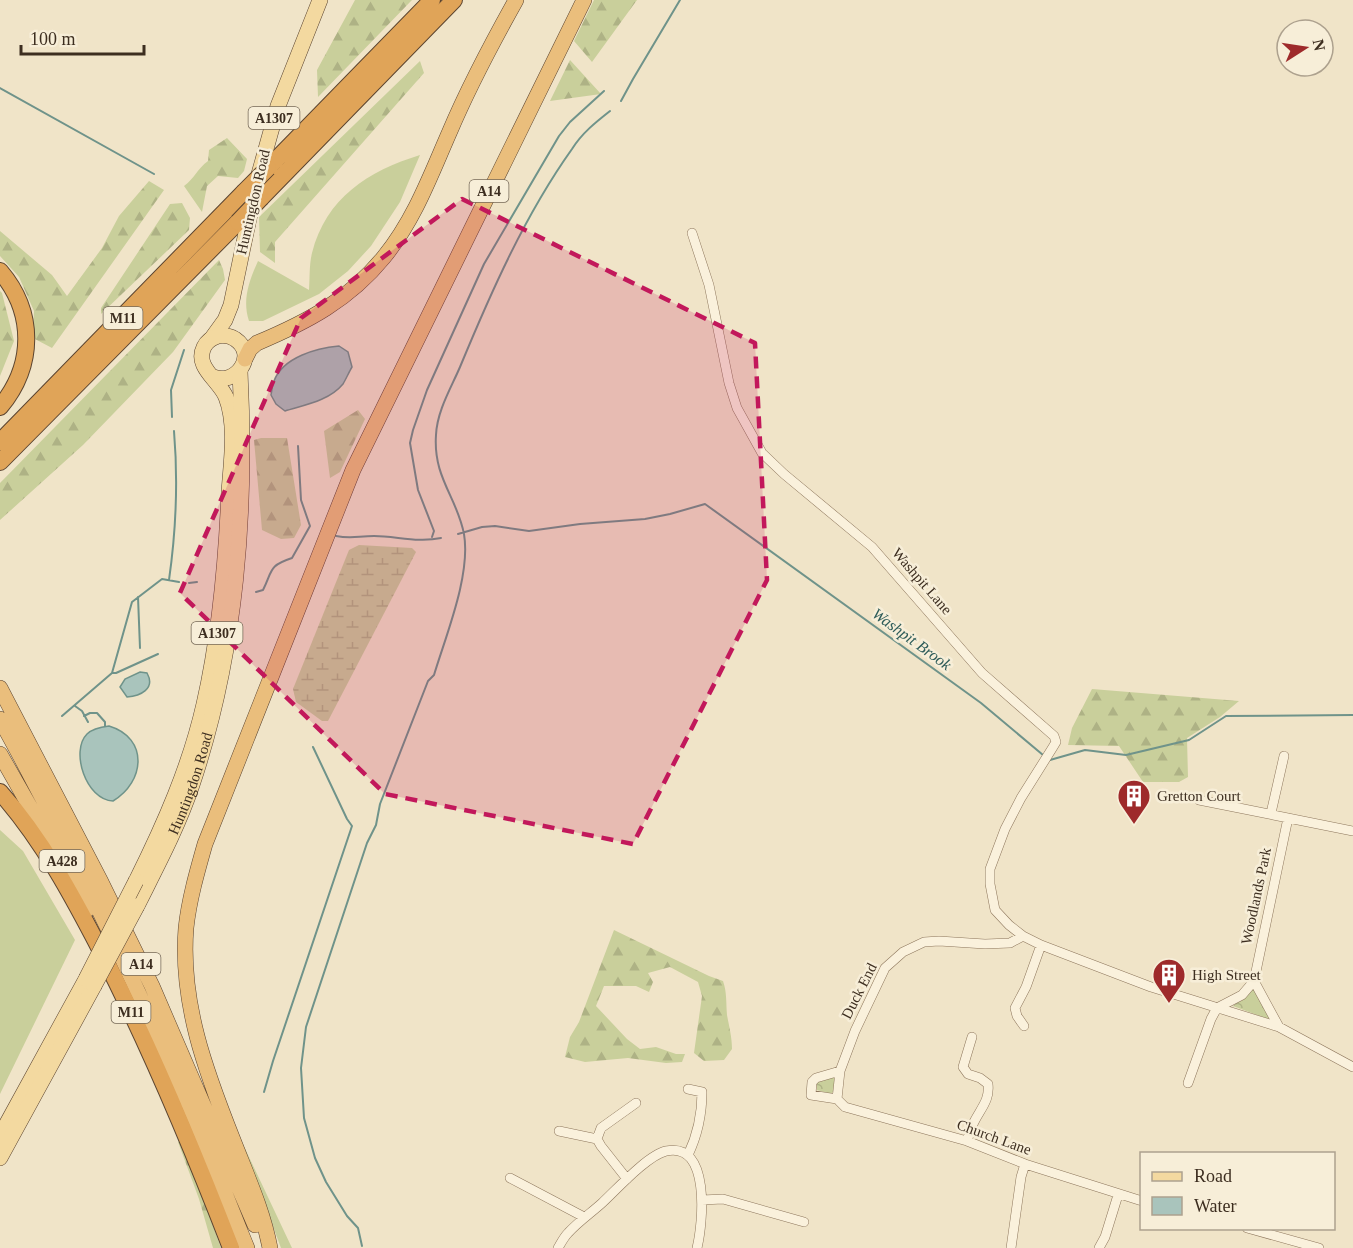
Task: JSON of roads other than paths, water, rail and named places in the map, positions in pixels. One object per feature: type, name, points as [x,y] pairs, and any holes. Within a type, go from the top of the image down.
[{"type":"highway","name":"M11","points":[[0,442],[432,0]]},
{"type":"highway","name":"M11","points":[[0,462],[454,0]]},
{"type":"highway","points":[[243,365],[250,349],[257,343],[308,320],[342,297],[384,257],[418,204],[479,67],[516,0]]},
{"type":"highway","name":"A14","points":[[270,1248],[255,1196],[204,1063],[191,1012],[186,973],[186,927],[194,882],[205,844],[353,470],[584,0]]},
{"type":"highway","points":[[0,271],[15,293],[23,312],[27,332],[25,353],[15,385],[0,407]]},
{"type":"highway","name":"A14","points":[[0,688],[102,882],[147,976],[264,1248]]},
{"type":"highway","name":"A14","points":[[0,719],[127,966],[186,1098],[247,1248]]},
{"type":"highway","name":"A428","points":[[0,754],[109,946],[127,966]]},
{"type":"highway","name":"M11","points":[[0,792],[27,826],[75,901],[124,997],[158,1066],[231,1248]]},
{"type":"main road","name":"Huntingdon Road","points":[[212,338],[231,305],[266,145],[278,106],[320,0]]},
{"type":"main road","name":"Huntingdon Road","points":[[231,305],[235,339]]},
{"type":"main road","points":[[223,335],[235,339],[243,348],[243,365],[228,379],[211,376],[203,366],[201,356],[206,343],[212,338],[223,335]]},
{"type":"main road","name":"Huntingdon Road","points":[[0,1136],[137,906],[162,857],[191,787],[221,680],[237,567],[241,518],[243,365]]},
{"type":"main road","name":"Huntingdon Road","points":[[0,1158],[90,982],[163,825],[187,764],[204,706],[214,658],[223,592],[231,433],[229,406],[223,389],[211,376]]},
{"type":"street","name":"Washpit Lane","points":[[692,233],[710,285],[729,383],[737,408],[762,453],[872,547],[982,673],[1050,730],[1054,736],[1056,742],[1021,798],[1005,829],[990,869],[990,884],[995,910],[1009,926],[1023,936]]},
{"type":"street","points":[[1271,813],[1284,755]]},
{"type":"street","points":[[1199,800],[1353,831]]},
{"type":"street","name":"Woodlands Park","points":[[1254,981],[1288,818]]},
{"type":"street","points":[[1023,936],[1151,987],[1279,1027],[1353,1067]]},
{"type":"street","name":"Duck End","points":[[837,1099],[840,1071],[855,1031],[885,968],[903,952],[924,942],[939,940],[985,944],[1010,943],[1023,936]]},
{"type":"street","points":[[1024,1026],[1015,1008],[1026,987],[1041,945]]},
{"type":"street","points":[[1188,1083],[1217,1008],[1242,995],[1254,981],[1279,1027]]},
{"type":"street","points":[[967,1141],[989,1093],[988,1084],[968,1074],[963,1067],[972,1037]]},
{"type":"street","name":"Church Lane","points":[[840,1071],[816,1078],[812,1082],[811,1095],[837,1099],[845,1107],[967,1141],[1025,1164],[1140,1200]]},
{"type":"street","points":[[688,1089],[702,1092],[702,1107],[698,1130],[688,1155]]},
{"type":"street","points":[[597,1139],[602,1128],[636,1103]]},
{"type":"street","points":[[559,1131],[597,1139],[627,1179]]},
{"type":"street","points":[[558,1248],[566,1235],[584,1217],[627,1179],[660,1153],[677,1151],[688,1155],[696,1168],[702,1200],[702,1219],[697,1248]]},
{"type":"street","points":[[1011,1248],[1021,1177],[1025,1164]]},
{"type":"street","points":[[510,1178],[584,1217]]},
{"type":"street","points":[[1099,1248],[1105,1237],[1118,1195]]},
{"type":"street","points":[[702,1200],[723,1199],[804,1222]]},
{"type":"street","points":[[1255,1230],[1319,1248]]},
{"type":"water","points":[[339,346],[348,352],[352,367],[337,390],[316,402],[285,411],[276,404],[271,395],[273,384],[278,373],[285,366],[302,355]]},
{"type":"water","points":[[140,672],[147,673],[150,683],[148,687],[137,695],[127,697],[120,687],[125,679]]},
{"type":"water","points":[[109,726],[122,732],[131,740],[138,761],[132,783],[113,801],[103,799],[88,784],[80,752],[87,734],[97,728]]},
{"type":"waterway","points":[[621,101],[680,0]]},
{"type":"waterway","points":[[0,88],[154,174]]},
{"type":"waterway","points":[[432,537],[434,531],[418,490],[410,443],[427,390],[484,264],[559,136],[570,122],[604,91]]},
{"type":"waterway","points":[[362,1246],[358,1228],[347,1216],[326,1182],[315,1158],[304,1118],[301,1068],[306,1027],[367,843],[376,825],[380,804],[428,681],[434,675],[461,586],[464,568],[464,534],[438,463],[437,426],[445,400],[524,227],[576,143],[589,128],[610,111]]},
{"type":"waterway","points":[[172,417],[171,390],[184,350]]},
{"type":"waterway","points":[[169,580],[176,505],[174,431]]},
{"type":"waterway","name":"Washpit Brook","points":[[256,592],[263,590],[275,566],[292,558],[310,526],[301,500],[298,446]]},
{"type":"waterway","name":"Washpit Brook","points":[[458,534],[482,527],[495,526],[529,531],[645,519],[705,504],[981,703],[1043,755]]},
{"type":"waterway","name":"Washpit Brook","points":[[336,536],[382,536],[424,540],[441,538]]},
{"type":"waterway","name":"Washpit Brook","points":[[62,716],[112,673],[132,602],[162,579],[179,582]]},
{"type":"waterway","name":"Washpit Brook","points":[[189,583],[197,582]]},
{"type":"waterway","points":[[138,597],[140,648]]},
{"type":"waterway","points":[[112,673],[158,654]]},
{"type":"waterway","points":[[75,706],[82,711],[88,722]]},
{"type":"waterway","points":[[84,716],[97,713],[105,722],[105,726]]},
{"type":"waterway","name":"Washpit Brook","points":[[1050,760],[1085,750],[1126,755],[1189,740],[1226,716],[1353,715]]},
{"type":"waterway","points":[[264,1092],[352,826],[313,747]]},
{"type":"place","name":"Gretton Court","points":[[1134,825]]},
{"type":"place","name":"High Street","points":[[1169,1004]]}]
